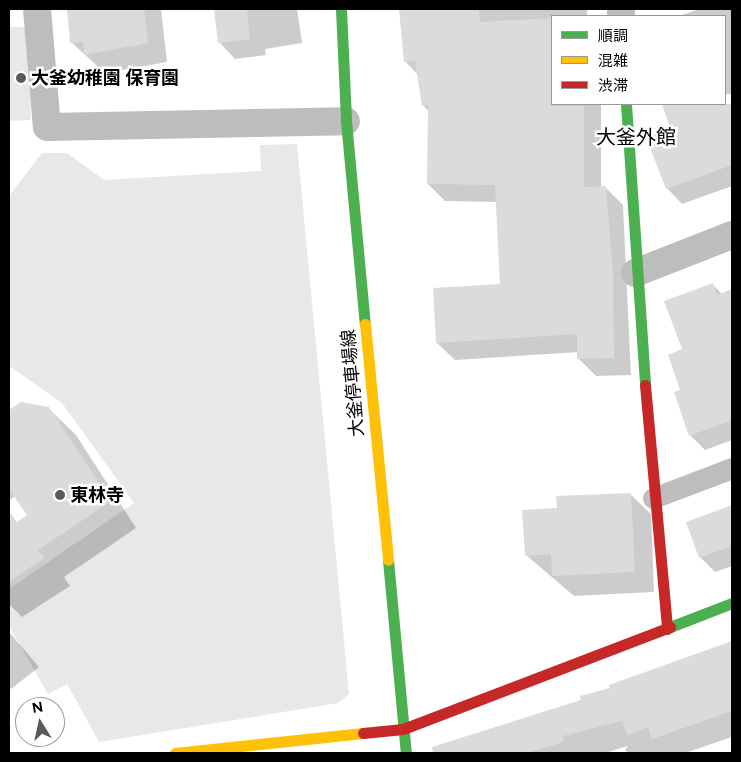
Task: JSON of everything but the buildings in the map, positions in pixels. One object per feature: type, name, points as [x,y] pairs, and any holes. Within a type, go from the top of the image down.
[{"type":"street","points":[[37,9],[47,127],[346,121]]},
{"type":"street","name":"大釜停車場線","points":[[341,9],[346,121],[406,753]]},
{"type":"street","points":[[626,105],[635,273],[653,498],[667,629]]},
{"type":"street","points":[[635,273],[732,235]]},
{"type":"street","points":[[175,753],[403,729],[732,603]]},
{"type":"lane","points":[[653,498],[732,468]]},
{"type":"shaded area","points":[[9,27],[28,27],[31,120],[9,121]]},
{"type":"shaded area","points":[[297,144],[349,694],[338,703],[99,742],[67,684],[48,694],[9,626],[9,589],[134,503],[62,403],[9,366],[9,196],[42,153],[67,153],[104,180],[261,171],[260,145]]},
{"type":"traffic: fast","points":[[341,9],[346,121],[365,324]]},
{"type":"traffic: fast","points":[[626,105],[645,385]]},
{"type":"traffic: fast","points":[[388,560],[406,753]]},
{"type":"traffic: fast","points":[[670,627],[732,603]]},
{"type":"traffic: slow","points":[[365,324],[388,560]]},
{"type":"traffic: slow","points":[[175,753],[363,733]]},
{"type":"traffic: jam","points":[[645,385],[667,629]]},
{"type":"traffic: jam","points":[[363,733],[403,729],[670,627]]},
{"type":"place","name":"大釜幼稚園 保育園","points":[[21,78]]},
{"type":"place","name":"東林寺","points":[[60,495]]},
{"type":"district","name":"大釜外館","points":[[636,137]]}]
